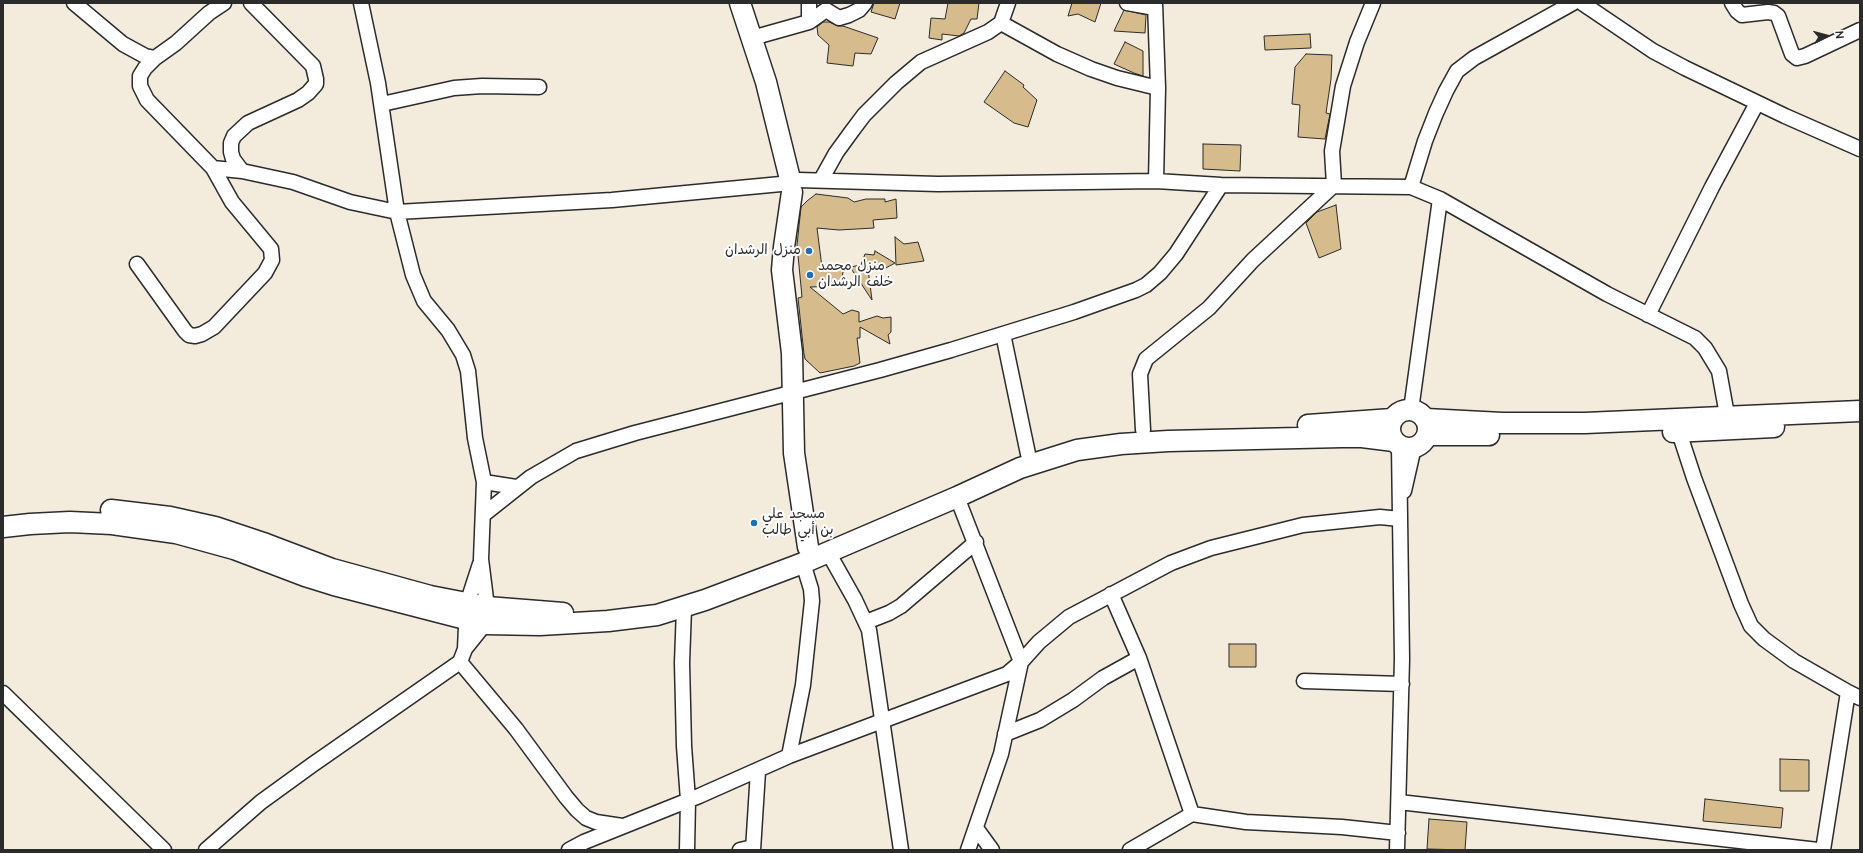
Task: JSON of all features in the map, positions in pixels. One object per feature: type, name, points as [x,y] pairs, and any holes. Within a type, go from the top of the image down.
[{"type":"main road","points":[[740,3],[766,82],[790,182],[782,259],[792,353],[794,454],[805,555]]},
{"type":"main road","points":[[3,514],[49,510],[88,510],[143,513],[170,517],[237,533],[332,569],[476,613],[565,613],[653,605],[691,595],[805,555],[828,552],[1034,463],[1096,446],[1162,441],[1335,437],[1362,438],[1502,423],[1570,423],[1727,415],[1860,411]]},
{"type":"main road","points":[[3,527],[70,522],[112,524],[176,533],[234,549],[305,576],[334,585],[540,625],[608,621],[648,617],[684,608],[1028,454],[1074,440],[1143,430],[1268,428],[1392,419],[1399,412],[1412,433]]},
{"type":"main road","points":[[1412,433],[1587,435],[1860,424]]},
{"type":"street","points":[[74,3],[123,44],[145,56],[155,58]]},
{"type":"street","points":[[137,264],[185,331],[189,335],[195,336],[214,327],[265,273],[272,260],[271,249],[232,202],[213,168],[147,100],[142,91],[140,81],[142,71],[155,58],[176,43],[209,13],[224,3]]},
{"type":"street","points":[[242,171],[233,159],[231,152],[231,143],[234,136],[248,123],[298,100],[308,93],[316,84],[313,66],[251,3]]},
{"type":"street","points":[[206,850],[261,802],[462,656],[476,613],[481,559],[484,482],[475,438],[468,371],[463,355],[448,330],[424,300],[418,289],[407,255],[397,212],[382,104],[361,3]]},
{"type":"street","points":[[809,3],[809,22]]},
{"type":"street","points":[[752,38],[809,22],[826,10],[839,18],[854,13],[865,3]]},
{"type":"street","points":[[821,180],[836,153],[864,115],[896,83],[922,62],[975,39],[1001,23],[1008,3]]},
{"type":"street","points":[[1127,3],[1155,6],[1158,88],[1156,181]]},
{"type":"street","points":[[1334,185],[1332,151],[1343,86],[1357,42],[1373,3]]},
{"type":"street","points":[[1411,187],[1433,120],[1446,90],[1457,71],[1474,58],[1573,3]]},
{"type":"street","points":[[1582,3],[1653,51],[1757,103],[1860,149]]},
{"type":"street","points":[[1732,3],[1737,11],[1742,15],[1768,12],[1774,13],[1778,16],[1792,54],[1797,58],[1805,56],[1860,30]]},
{"type":"street","points":[[1001,23],[1057,54],[1090,69],[1117,78],[1158,88]]},
{"type":"street","points":[[382,104],[454,88],[482,86],[539,87]]},
{"type":"street","points":[[1648,315],[1712,187],[1757,103]]},
{"type":"street","points":[[213,168],[242,171],[293,182],[366,207],[397,212],[485,206],[547,205],[605,201],[821,180],[938,184],[1156,181],[1221,185],[1411,187],[1440,199],[1607,294],[1695,338],[1705,348],[1719,371],[1727,415]]},
{"type":"street","points":[[483,515],[516,487],[558,460],[576,451],[635,433],[880,370],[1074,312],[1136,290],[1146,285],[1160,273],[1176,254],[1221,185]]},
{"type":"street","points":[[1143,430],[1140,374],[1146,359],[1209,308],[1253,260],[1334,185]]},
{"type":"street","points":[[1397,850],[1402,684],[1400,513],[1412,433],[1440,199]]},
{"type":"street","points":[[1003,334],[1028,454]]},
{"type":"street","points":[[1679,432],[1694,478],[1740,604],[1751,626],[1764,639],[1794,661],[1854,695],[1823,850]]},
{"type":"street","points":[[484,482],[516,487]]},
{"type":"street","points":[[957,497],[976,542],[1021,662],[1001,754],[968,850]]},
{"type":"street","points":[[569,850],[622,826],[688,800],[789,756],[1007,674],[1064,621],[1111,594],[1171,563],[1205,550],[1289,528],[1324,522],[1380,517],[1400,513]]},
{"type":"street","points":[[866,622],[889,613],[901,606],[976,542]]},
{"type":"street","points":[[828,552],[866,622],[872,645],[901,850]]},
{"type":"street","points":[[789,756],[803,685],[812,601],[805,555]]},
{"type":"street","points":[[462,656],[476,613],[481,559]]},
{"type":"street","points":[[1111,594],[1139,658],[1192,814]]},
{"type":"street","points":[[684,608],[682,663],[684,746],[688,800],[687,850]]},
{"type":"street","points":[[462,656],[566,797],[578,810],[586,818],[596,822],[622,826]]},
{"type":"street","points":[[1005,734],[1040,720],[1104,678],[1139,658]]},
{"type":"street","points":[[1304,681],[1402,684]]},
{"type":"street","points":[[3,693],[164,850]]},
{"type":"street","points":[[749,849],[758,770]]},
{"type":"street","points":[[1399,802],[1818,850]]},
{"type":"street","points":[[1130,850],[1192,814],[1246,822],[1342,827],[1398,833]]},
{"type":"street","points":[[976,828],[992,850]]},
{"type":"building","points":[[874,3],[900,3],[895,19],[871,12]]},
{"type":"building","points":[[948,3],[979,3],[977,19],[971,19],[964,33],[959,36],[942,34],[942,40],[929,38],[931,18],[945,19]]},
{"type":"building","points":[[1072,3],[1101,3],[1095,22],[1078,14],[1068,16]]},
{"type":"building","points":[[1124,10],[1146,15],[1145,33],[1114,31]]},
{"type":"building","points":[[823,22],[843,26],[878,38],[871,54],[855,53],[853,66],[827,63],[829,45],[818,35],[817,27]]},
{"type":"building","points":[[1310,34],[1311,48],[1265,50],[1264,36]]},
{"type":"building","points":[[1125,42],[1143,51],[1143,76],[1114,64]]},
{"type":"building","points":[[1306,54],[1332,55],[1331,79],[1326,113],[1330,114],[1325,139],[1298,137],[1300,105],[1292,104],[1295,67]]},
{"type":"building","points":[[1005,71],[1024,85],[1023,87],[1037,100],[1028,127],[1014,123],[984,102]]},
{"type":"building","points":[[1203,144],[1241,145],[1240,171],[1203,169]]},
{"type":"building","points":[[816,194],[848,198],[854,202],[866,199],[885,199],[885,202],[896,199],[897,218],[873,220],[874,228],[839,230],[817,228],[822,267],[833,269],[844,268],[840,286],[810,287],[843,314],[852,310],[859,312],[859,322],[877,316],[883,318],[891,317],[891,332],[888,335],[890,344],[860,327],[860,338],[857,338],[860,363],[854,366],[820,373],[805,359],[798,298],[802,297],[797,245],[801,207]]},
{"type":"building","points":[[1336,205],[1341,249],[1319,258],[1306,223],[1317,212]]},
{"type":"building","points":[[895,237],[904,244],[918,242],[924,261],[896,265]]},
{"type":"building","points":[[875,251],[895,263],[884,269],[868,269],[872,300],[850,267],[861,265],[865,254],[874,255]]},
{"type":"building","points":[[1229,644],[1256,644],[1256,667],[1229,667]]},
{"type":"building","points":[[1780,759],[1809,760],[1809,791],[1780,791]]},
{"type":"building","points":[[1705,799],[1783,808],[1781,828],[1703,821]]},
{"type":"building","points":[[1429,819],[1467,822],[1465,850],[1427,849]]},
{"type":"place","name":"منزل الرشدان","points":[[809,251]]},
{"type":"place","name":"منزل محمد خلف الرشدان","points":[[810,275]]},
{"type":"place","name":"مسجد علي بن أبي طالب","points":[[754,523]]}]
